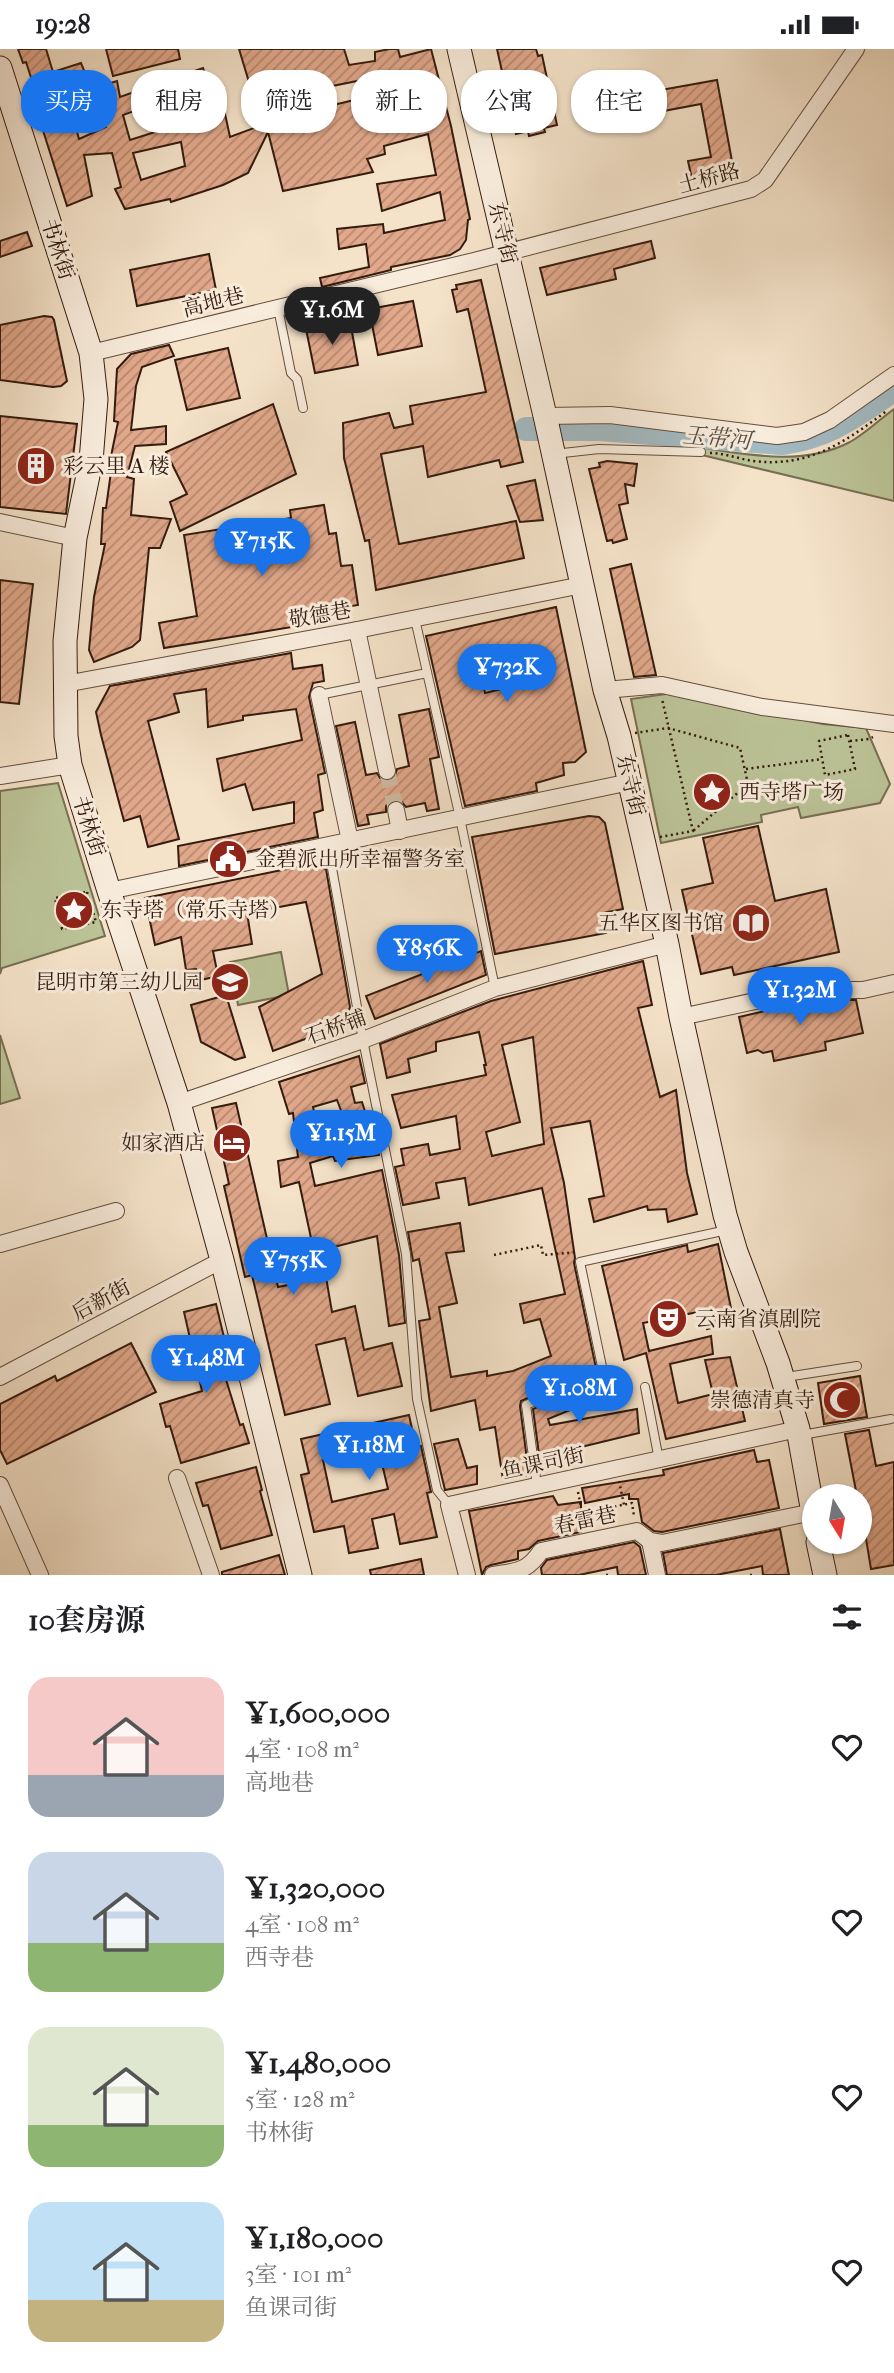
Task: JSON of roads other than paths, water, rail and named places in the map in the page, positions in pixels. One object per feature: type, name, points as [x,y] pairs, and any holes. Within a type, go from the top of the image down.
[{"type":"street","name":"东寺街","points":[[459,49],[546,418],[605,690],[630,782],[730,1229],[783,1378],[798,1432],[807,1484]]},
{"type":"street","name":"土桥路","points":[[508,252],[751,189],[765,180],[777,164],[856,49]]},
{"type":"street","name":"书林街","points":[[0,68],[91,353],[96,399],[90,461],[75,538],[65,641],[66,736],[70,765],[179,1103],[222,1259],[300,1575]]},
{"type":"street","name":"高地巷","points":[[91,353],[508,252]]},
{"type":"street","points":[[546,418],[610,415],[777,436],[804,432],[830,420],[894,375]]},
{"type":"street","points":[[0,522],[75,538]]},
{"type":"street","name":"敬德巷","points":[[65,684],[582,585]]},
{"type":"street","points":[[357,630],[387,771]]},
{"type":"street","points":[[605,690],[662,685],[762,707],[894,724]]},
{"type":"street","points":[[319,695],[350,841]]},
{"type":"street","points":[[0,776],[70,765]]},
{"type":"street","points":[[109,891],[630,782]]},
{"type":"street","points":[[396,810],[400,831]]},
{"type":"street","name":"石桥铺","points":[[179,1103],[363,1040],[495,988],[667,944]]},
{"type":"street","points":[[681,1017],[806,990],[863,990],[894,983]]},
{"type":"street","points":[[0,1244],[116,1211]]},
{"type":"street","name":"后新街","points":[[0,1377],[222,1259]]},
{"type":"street","name":"鱼课司街","points":[[449,1505],[798,1432]]},
{"type":"street","points":[[177,1478],[211,1575]]},
{"type":"street","points":[[0,1485],[40,1575]]},
{"type":"street","points":[[449,1505],[467,1575]]},
{"type":"street","points":[[657,1575],[650,1541],[662,1543],[802,1517]]},
{"type":"street","name":"春雷巷","points":[[494,1575],[534,1569],[541,1551],[637,1531],[650,1541]]},
{"type":"street","points":[[821,1554],[825,1575]]},
{"type":"lane","points":[[278,308],[291,373],[297,379],[303,408]]},
{"type":"lane","points":[[553,451],[599,449],[701,452]]},
{"type":"lane","points":[[415,618],[495,988]]},
{"type":"lane","points":[[319,695],[427,673]]},
{"type":"lane","points":[[328,846],[405,1255],[417,1399],[437,1490],[449,1505]]},
{"type":"lane","points":[[537,1486],[526,1405],[568,1387],[596,1381],[604,1376],[580,1262],[730,1229]]},
{"type":"lane","points":[[783,1378],[857,1366]]},
{"type":"lane","points":[[645,1387],[659,1460]]},
{"type":"lane","points":[[798,1432],[891,1419]]},
{"type":"waterway","name":"玉带河","points":[[526,429],[600,429],[782,443],[828,430],[894,390]]},
{"type":"tunnel","points":[[387,771],[396,810]]},
{"type":"place","name":"彩云里 A 楼","points":[[36,466]]},
{"type":"place","name":"西寺塔广场","points":[[712,792]]},
{"type":"place","name":"金碧派出所幸福警务室","points":[[228,859]]},
{"type":"place","name":"东寺塔（常乐寺塔）","points":[[74,910]]},
{"type":"place","name":"五华区图书馆","points":[[751,923]]},
{"type":"place","name":"昆明市第三幼儿园","points":[[230,982]]},
{"type":"place","name":"如家酒店","points":[[232,1143]]},
{"type":"place","name":"云南省滇剧院","points":[[668,1319]]},
{"type":"place","name":"崇德清真寺","points":[[842,1400]]}]
